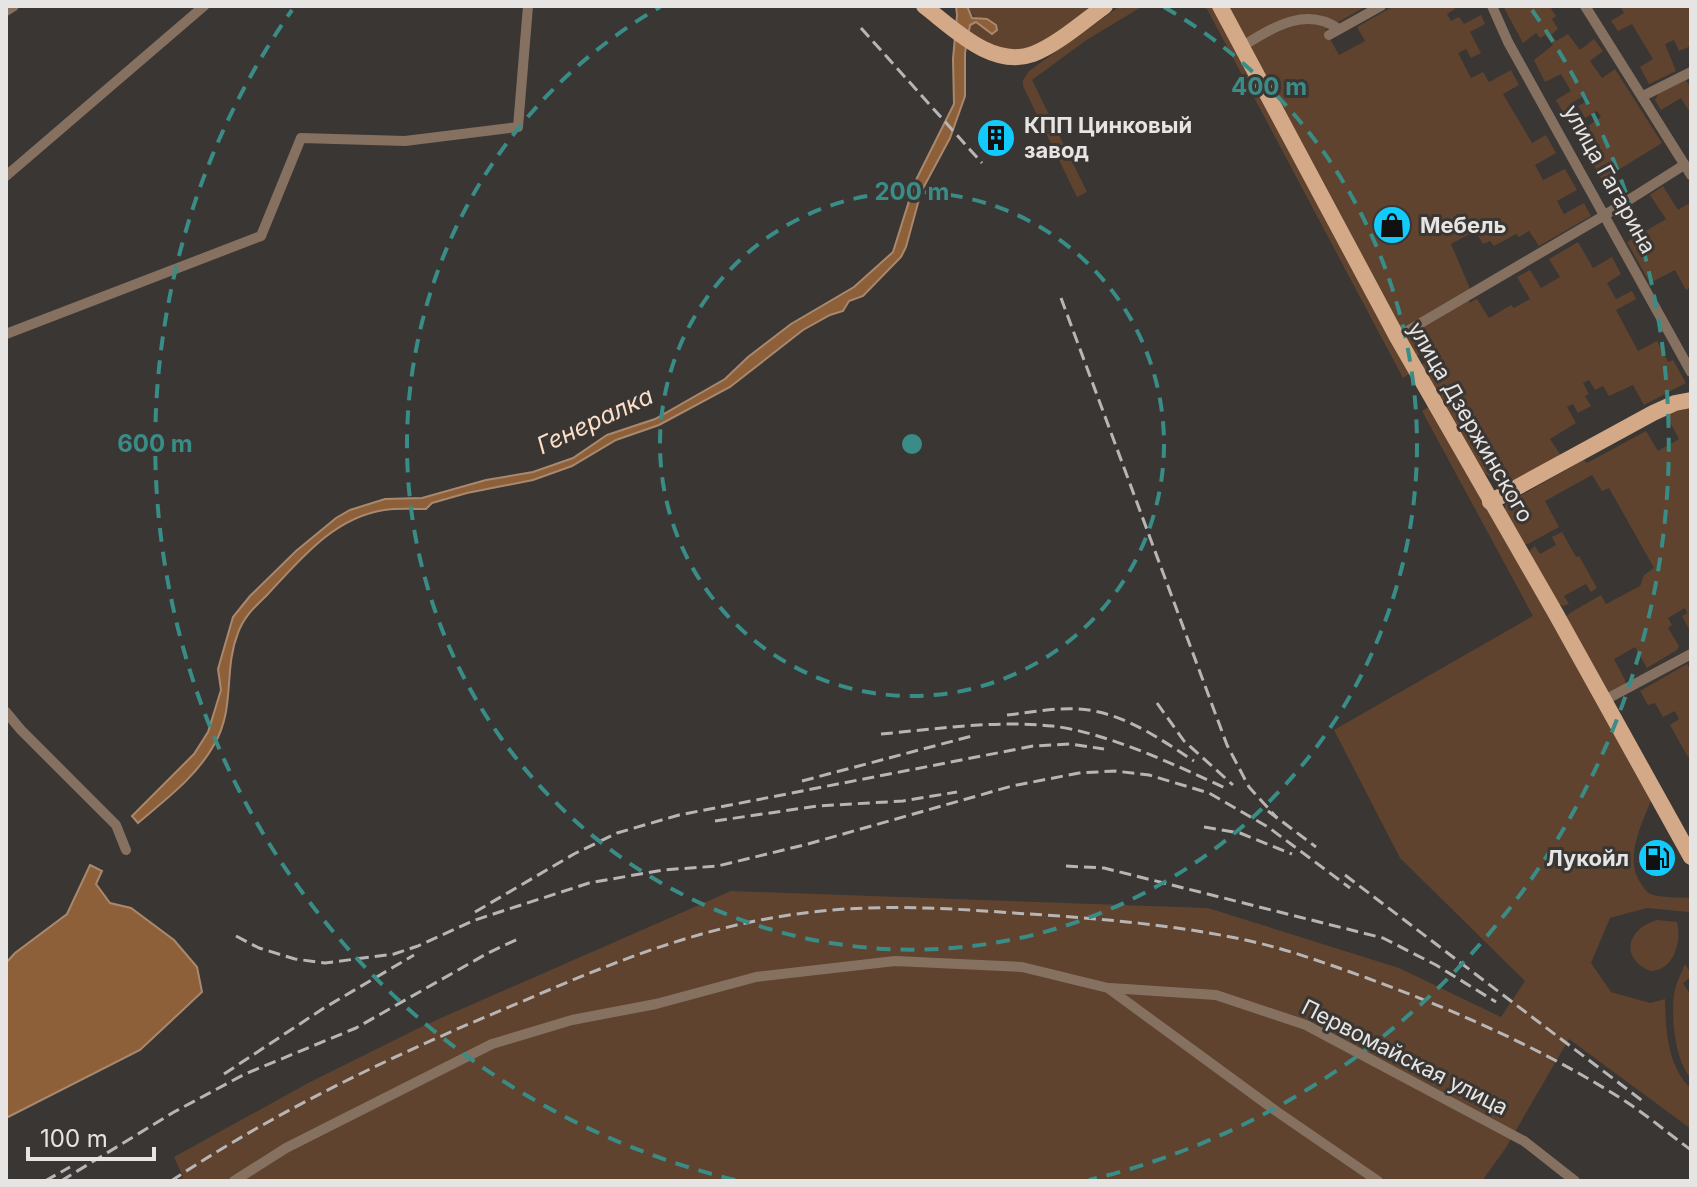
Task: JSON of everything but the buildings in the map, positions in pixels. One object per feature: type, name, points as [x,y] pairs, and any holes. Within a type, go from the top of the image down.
[{"type":"main road","points":[[924,6],[977,46],[1007,56],[1032,54],[1105,6]]},
{"type":"main road","name":"улица Дзержинского","points":[[1220,6],[1397,337],[1691,857]]},
{"type":"main road","points":[[1490,502],[1683,402]]},
{"type":"street","points":[[6,11],[14,6]]},
{"type":"street","points":[[6,176],[204,6]]},
{"type":"street","points":[[6,334],[261,236],[301,138],[405,141],[518,127],[528,6]]},
{"type":"street","points":[[1241,47],[1288,21],[1332,24],[1334,32],[1381,6]]},
{"type":"street","name":"улица Гагарина","points":[[1492,6],[1508,42],[1691,372]]},
{"type":"street","points":[[1585,6],[1691,175]]},
{"type":"street","points":[[1643,96],[1691,72]]},
{"type":"street","points":[[1397,337],[1684,165]]},
{"type":"street","points":[[1683,402],[1691,394]]},
{"type":"street","points":[[1603,701],[1691,654]]},
{"type":"street","points":[[6,712],[116,825],[126,850]]},
{"type":"street","points":[[234,1181],[286,1148],[492,1044],[572,1020],[656,1004],[756,977],[895,961],[1022,967],[1108,988],[1378,1181]]},
{"type":"street","name":"Первомайская улица","points":[[1108,988],[1216,995],[1306,1025],[1524,1141],[1575,1181]]},
{"type":"shaded area","name":"Генералка","points":[[956,6],[967,6],[972,18],[987,19],[996,25],[997,30],[992,34],[976,22],[970,25],[965,53],[965,96],[950,138],[921,192],[901,257],[863,296],[849,301],[843,311],[803,330],[730,387],[659,425],[616,440],[572,466],[533,480],[432,503],[426,509],[389,509],[366,515],[333,531],[305,555],[240,627],[231,661],[225,717],[214,745],[189,777],[138,823],[132,816],[194,754],[208,732],[221,690],[218,669],[233,617],[296,551],[336,518],[385,499],[422,498],[486,480],[533,472],[573,458],[607,435],[655,419],[725,379],[791,324],[854,287],[893,252],[915,182],[954,104]]},
{"type":"shaded area","points":[[967,6],[1094,6],[1048,39],[1023,49],[1010,50],[993,47],[969,32],[970,25],[976,22],[981,27]]},
{"type":"shaded area","points":[[1120,6],[1143,6],[1085,41],[1032,80],[1087,192],[1077,197],[1023,86],[1023,80],[1029,71]]},
{"type":"shaded area","points":[[1201,6],[1212,6],[1219,17],[1409,374],[1403,378],[1207,9]]},
{"type":"shaded area","points":[[1228,6],[1366,6],[1325,30],[1339,55],[1365,41],[1357,27],[1394,6],[1453,6],[1455,9],[1447,14],[1451,21],[1459,17],[1464,24],[1481,15],[1485,24],[1470,32],[1481,53],[1471,58],[1466,49],[1458,53],[1471,78],[1483,72],[1489,82],[1511,70],[1519,85],[1503,94],[1532,143],[1546,135],[1556,153],[1535,165],[1543,180],[1565,169],[1577,190],[1557,201],[1564,214],[1584,203],[1591,216],[1539,246],[1529,231],[1494,246],[1490,241],[1483,244],[1475,231],[1451,244],[1469,286],[1469,303],[1477,299],[1489,318],[1511,305],[1514,308],[1530,299],[1517,277],[1530,270],[1541,288],[1560,277],[1549,259],[1578,242],[1593,268],[1612,257],[1621,274],[1607,283],[1616,299],[1632,291],[1636,299],[1616,310],[1638,351],[1657,341],[1668,362],[1673,360],[1686,383],[1644,405],[1633,385],[1609,396],[1603,386],[1595,390],[1589,380],[1583,383],[1591,406],[1578,413],[1573,404],[1567,407],[1576,423],[1550,439],[1562,457],[1530,475],[1511,481],[1490,476],[1478,469],[1420,366],[1425,362],[1420,354],[1414,357]]},
{"type":"shaded area","points":[[1503,6],[1554,6],[1551,9],[1556,16],[1552,19],[1558,29],[1551,35],[1556,41],[1568,34],[1580,50],[1594,39],[1603,51],[1590,61],[1602,78],[1615,69],[1662,143],[1602,180],[1576,134],[1601,117],[1597,111],[1585,118],[1578,106],[1589,100],[1586,95],[1563,112],[1556,100],[1571,91],[1561,74],[1545,82],[1534,60],[1553,45],[1545,35],[1540,38],[1536,33],[1523,43]]},
{"type":"shaded area","points":[[1620,6],[1691,6],[1691,46],[1679,51],[1674,40],[1665,44],[1676,71],[1649,84],[1640,67],[1653,59],[1632,24],[1618,31],[1611,21],[1624,13]]},
{"type":"shaded area","points":[[1686,80],[1691,89],[1691,114],[1681,98],[1661,110],[1655,100],[1658,94]]},
{"type":"shaded area","points":[[1663,186],[1678,210],[1691,202],[1691,286],[1686,290],[1675,270],[1650,283],[1627,242],[1666,219],[1650,195]]},
{"type":"shaded area","points":[[1430,406],[1652,798],[1634,851],[1640,882],[1653,895],[1691,898],[1689,912],[1647,908],[1610,918],[1591,963],[1611,992],[1650,1003],[1665,999],[1672,1058],[1691,1089],[1691,1129],[1569,1039],[1505,1149],[1482,1181],[179,1181],[183,1177],[174,1157],[310,1082],[425,1025],[731,891],[1208,908],[1399,968],[1501,1017],[1525,981],[1400,858],[1334,730],[1533,616],[1422,411]]},
{"type":"shaded area","points":[[1691,406],[1691,633],[1682,616],[1687,613],[1685,608],[1668,618],[1672,625],[1668,628],[1679,646],[1677,650],[1647,668],[1635,647],[1614,659],[1625,685],[1609,693],[1603,690],[1564,619],[1601,595],[1606,604],[1640,586],[1644,575],[1654,568],[1609,488],[1602,491],[1592,475],[1545,501],[1559,527],[1528,544],[1519,544],[1503,513],[1506,504],[1584,460],[1587,463],[1646,431],[1658,451],[1679,439],[1665,413]]},
{"type":"shaded area","points":[[1562,532],[1597,588],[1591,592],[1586,584],[1564,596],[1569,604],[1563,606],[1552,601],[1527,558],[1535,546],[1540,554],[1556,545],[1552,537]]},
{"type":"shaded area","points":[[1687,664],[1691,671],[1691,756],[1688,757],[1670,725],[1679,719],[1675,711],[1663,717],[1655,703],[1648,705],[1640,691]]},
{"type":"shaded area","points":[[90,865],[102,871],[96,884],[110,903],[131,908],[174,940],[197,967],[202,992],[140,1050],[6,1118],[6,963],[67,914]]},
{"type":"shaded area","points":[[1657,920],[1677,922],[1677,946],[1665,966],[1650,971],[1634,958],[1631,944],[1639,930]]},
{"type":"shaded area","points":[[1685,964],[1691,969],[1691,977],[1683,983],[1691,995],[1691,1078],[1681,1061],[1673,1015],[1675,991]]},
{"type":"railway","points":[[861,28],[982,163]]},
{"type":"railway","points":[[1061,298],[1227,745],[1249,787],[1277,818]]},
{"type":"railway","points":[[1157,703],[1184,741],[1233,785]]},
{"type":"railway","points":[[1007,715],[1073,709],[1108,714],[1146,731],[1194,761]]},
{"type":"railway","points":[[881,734],[988,725],[1031,724],[1073,729],[1117,742],[1225,788]]},
{"type":"railway","points":[[802,781],[972,736]]},
{"type":"railway","points":[[475,912],[574,854],[617,833],[679,815],[1033,746],[1070,744],[1104,749]]},
{"type":"railway","points":[[236,936],[259,948],[295,959],[325,963],[394,954],[475,920],[589,883],[663,870],[718,866],[808,844],[1012,786],[1079,773],[1115,771],[1149,775],[1209,793],[1268,827],[1350,888]]},
{"type":"railway","points":[[715,821],[817,806],[903,801],[957,792]]},
{"type":"railway","points":[[1268,811],[1316,847]]},
{"type":"railway","points":[[1204,827],[1240,833],[1292,854]]},
{"type":"railway","points":[[1066,866],[1104,868],[1383,938],[1436,965],[1496,1002]]},
{"type":"railway","points":[[1345,875],[1644,1102]]},
{"type":"railway","points":[[171,1181],[255,1129],[386,1061],[615,963],[744,923],[866,908],[953,909],[1103,920],[1192,930],[1280,949],[1401,991],[1532,1048],[1625,1101],[1691,1150]]},
{"type":"railway","points":[[61,1181],[174,1112],[245,1074],[356,1028],[520,938]]},
{"type":"railway","points":[[224,1074],[324,1008],[414,955]]},
{"type":"railway","points":[[45,1181],[70,1167]]},
{"type":"place","name":"КПП Цинковый завод","points":[[996,138]]},
{"type":"place","name":"Мебель","points":[[1392,225]]},
{"type":"place","name":"Лукойл","points":[[1657,858]]}]
